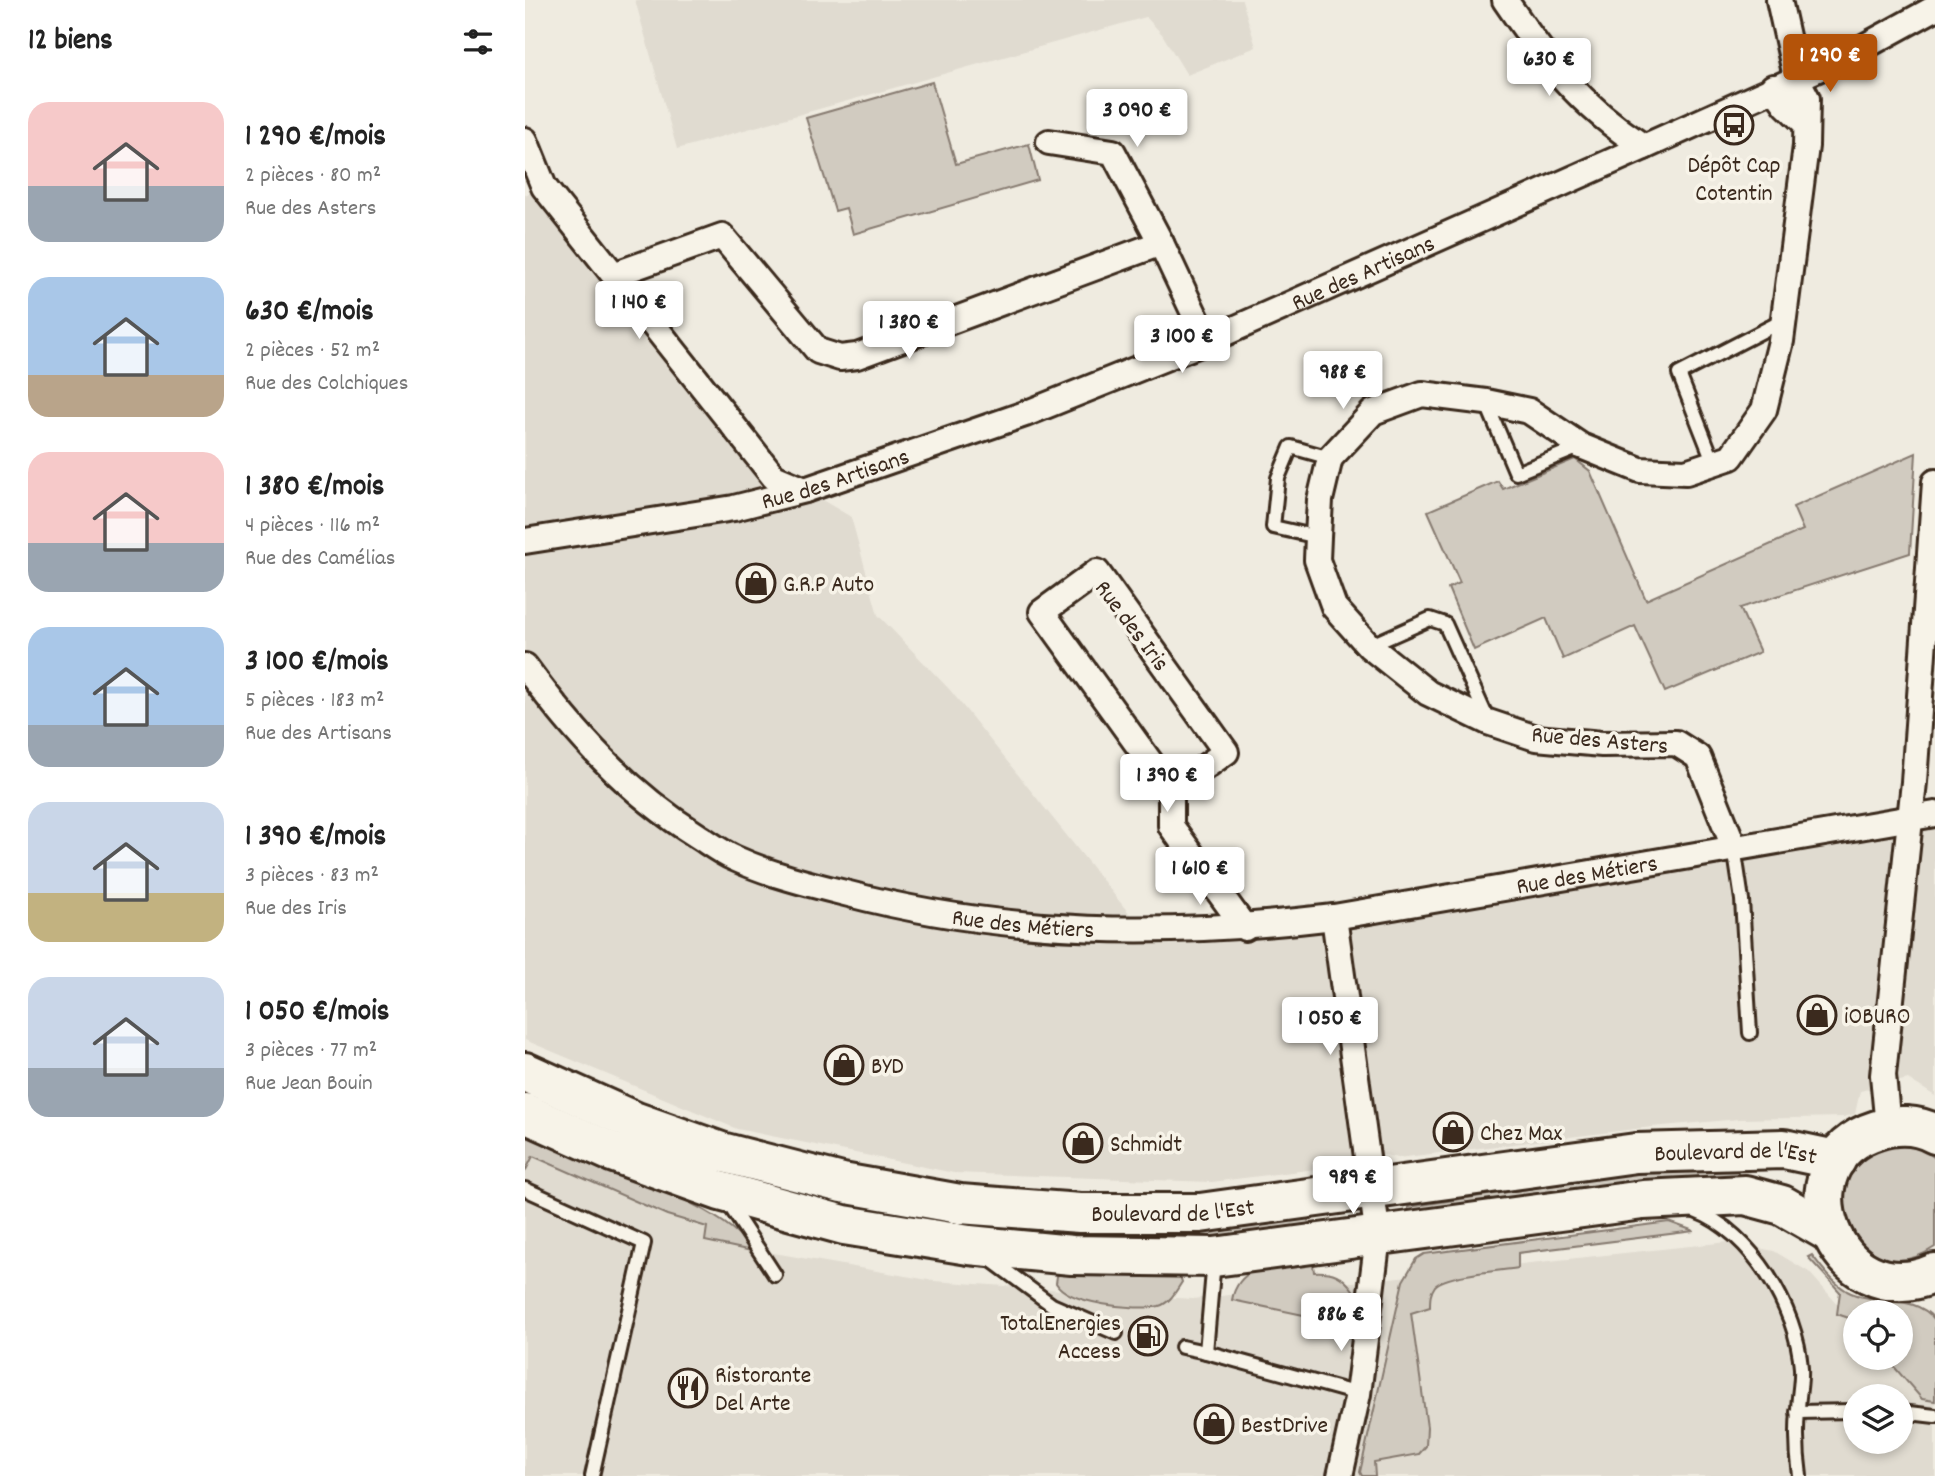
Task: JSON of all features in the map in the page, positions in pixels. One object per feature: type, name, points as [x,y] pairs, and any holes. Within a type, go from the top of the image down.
[{"type":"main road","name":"Boulevard de l'Est","points":[[525,1072],[636,1122],[721,1152],[842,1183],[960,1205],[1080,1213],[1200,1213],[1636,1153],[1784,1149],[1836,1160]]},
{"type":"main road","name":"Boulevard de l'Est","points":[[525,1113],[612,1152],[720,1191],[844,1224],[969,1245],[1072,1255],[1214,1257],[1664,1199],[1745,1195],[1762,1198],[1829,1232]]},
{"type":"main road","points":[[1931,1279],[1901,1281],[1878,1278],[1857,1268],[1840,1252],[1829,1232],[1823,1208],[1826,1183],[1836,1160],[1850,1144],[1868,1133],[1888,1127],[1910,1126],[1935,1134]]},
{"type":"street","points":[[1505,0],[1550,67],[1605,121],[1643,147]]},
{"type":"street","name":"Rue des Asters","points":[[1734,847],[1698,757],[1677,743],[1602,744],[1536,738],[1488,722],[1428,693],[1369,646],[1334,607],[1317,560],[1318,537],[1320,500],[1331,458],[1373,412],[1422,394],[1486,401],[1529,411],[1581,446],[1640,470],[1686,472],[1731,457],[1764,410],[1784,320],[1806,146],[1807,98],[1796,77],[1779,0]]},
{"type":"street","name":"Rue des Artisans","points":[[525,541],[734,508],[805,490],[1025,414],[1207,341],[1643,147],[1849,55],[1935,8]]},
{"type":"street","points":[[1773,87],[1786,105],[1806,124]]},
{"type":"street","points":[[525,141],[544,187],[774,477],[805,490]]},
{"type":"street","points":[[1049,142],[1113,152],[1161,243],[1207,341]]},
{"type":"street","points":[[616,275],[722,236],[818,351],[840,358],[857,356],[1161,243]]},
{"type":"street","points":[[1888,1127],[1883,1075],[1910,819],[1935,482]]},
{"type":"street","name":"Rue des Iris","points":[[1097,572],[1226,752],[1171,792],[1042,612],[1097,572]]},
{"type":"street","name":"Rue des Métiers","points":[[525,666],[606,766],[672,820],[733,858],[815,886],[886,904],[984,922],[1144,932],[1245,928],[1334,917],[1935,814]]},
{"type":"street","points":[[1171,792],[1171,825],[1245,928]]},
{"type":"street","points":[[1334,917],[1378,1237],[1358,1394],[1340,1476]]},
{"type":"lane","points":[[1714,463],[1679,374],[1784,320]]},
{"type":"lane","points":[[1486,401],[1516,473],[1581,446]]},
{"type":"lane","points":[[1318,537],[1273,527],[1279,478],[1291,447],[1331,458]]},
{"type":"lane","points":[[1369,646],[1430,619],[1445,624],[1488,722]]},
{"type":"lane","points":[[1734,847],[1742,900],[1750,1033]]},
{"type":"lane","points":[[525,1189],[644,1243],[592,1476]]},
{"type":"lane","points":[[720,1191],[775,1275]]},
{"type":"lane","points":[[1664,1199],[1707,1215],[1733,1232],[1772,1279],[1792,1330],[1801,1369],[1797,1412],[1800,1476]]},
{"type":"lane","points":[[969,1245],[1052,1305],[1116,1333]]},
{"type":"lane","points":[[1206,1352],[1214,1257]]},
{"type":"lane","points":[[1182,1347],[1358,1394]]},
{"type":"lane","points":[[1797,1412],[1843,1411]]},
{"type":"lane","points":[[1913,1413],[1935,1416]]},
{"type":"shaded area","points":[[635,0],[1242,0],[1256,47],[1187,75],[1162,34],[1146,17],[677,149]]},
{"type":"shaded area","points":[[932,82],[956,164],[1029,144],[1038,180],[853,234],[846,208],[835,211],[806,118]]},
{"type":"shaded area","points":[[544,187],[768,468],[851,517],[878,615],[950,690],[1144,932],[1245,928],[1935,814],[1935,1096],[1908,1079],[1860,1091],[1855,1114],[1843,1117],[1739,1119],[1652,1127],[1398,1158],[1385,1155],[1345,1159],[1332,1167],[1212,1182],[954,1173],[737,1129],[525,1040],[525,195]]},
{"type":"shaded area","points":[[1916,453],[1910,553],[1740,608],[1760,652],[1665,692],[1635,626],[1563,659],[1546,618],[1474,650],[1448,588],[1460,583],[1428,511],[1498,481],[1503,489],[1575,459],[1590,471],[1646,600],[1803,530],[1793,507]]},
{"type":"shaded area","points":[[525,1085],[725,1167],[1307,1213],[1310,1230],[1175,1242],[998,1234],[780,1195],[525,1100]]},
{"type":"shaded area","points":[[525,1132],[683,1199],[714,1216],[737,1233],[752,1251],[705,1241],[707,1227],[667,1215],[533,1156],[525,1172]]},
{"type":"shaded area","points":[[1906,1145],[1924,1150],[1935,1158],[1935,1247],[1904,1259],[1878,1256],[1858,1242],[1846,1220],[1843,1195],[1851,1171],[1872,1153]]},
{"type":"shaded area","points":[[533,1156],[667,1215],[708,1227],[705,1241],[934,1281],[1192,1299],[1728,1242],[1774,1251],[1809,1272],[1843,1310],[1843,1370],[1913,1370],[1913,1356],[1935,1353],[1935,1476],[525,1476],[525,1172]]},
{"type":"shaded area","points":[[1738,1162],[1738,1181],[1409,1218],[1408,1207],[1568,1183],[1621,1170]]},
{"type":"shaded area","points":[[1669,1222],[1694,1231],[1518,1253],[1518,1268],[1461,1276],[1435,1286],[1430,1307],[1411,1313],[1427,1427],[1426,1446],[1419,1454],[1374,1462],[1375,1476],[1362,1476],[1360,1472],[1403,1281],[1416,1259],[1424,1254]]},
{"type":"shaded area","points":[[1812,1255],[1832,1279],[1847,1291],[1884,1300],[1843,1300],[1843,1316],[1837,1314],[1840,1292],[1808,1257]]},
{"type":"shaded area","points":[[1312,1258],[1314,1272],[1337,1275],[1353,1290],[1346,1324],[1232,1300],[1243,1278],[1252,1272],[1274,1264]]},
{"type":"shaded area","points":[[1063,1272],[1179,1273],[1182,1282],[1172,1296],[1159,1306],[1120,1306],[1088,1301],[1063,1290],[1056,1283],[1057,1276]]},
{"type":"shaded area","points":[[1913,1305],[1935,1320],[1935,1401],[1922,1399],[1913,1389],[1913,1384],[1909,1384],[1897,1370],[1913,1370]]},
{"type":"place","name":"Dépôt Cap Cotentin","points":[[1734,125]]},
{"type":"place","name":"G.R.P Auto","points":[[756,583]]},
{"type":"place","name":"iOBURO","points":[[1817,1015]]},
{"type":"place","name":"BYD","points":[[844,1065]]},
{"type":"place","name":"Chez Max","points":[[1453,1132]]},
{"type":"place","name":"Schmidt","points":[[1083,1143]]},
{"type":"place","name":"TotalEnergies Access","points":[[1148,1336]]},
{"type":"place","name":"Ristorante Del Arte","points":[[688,1388]]},
{"type":"place","name":"BestDrive","points":[[1214,1424]]}]
